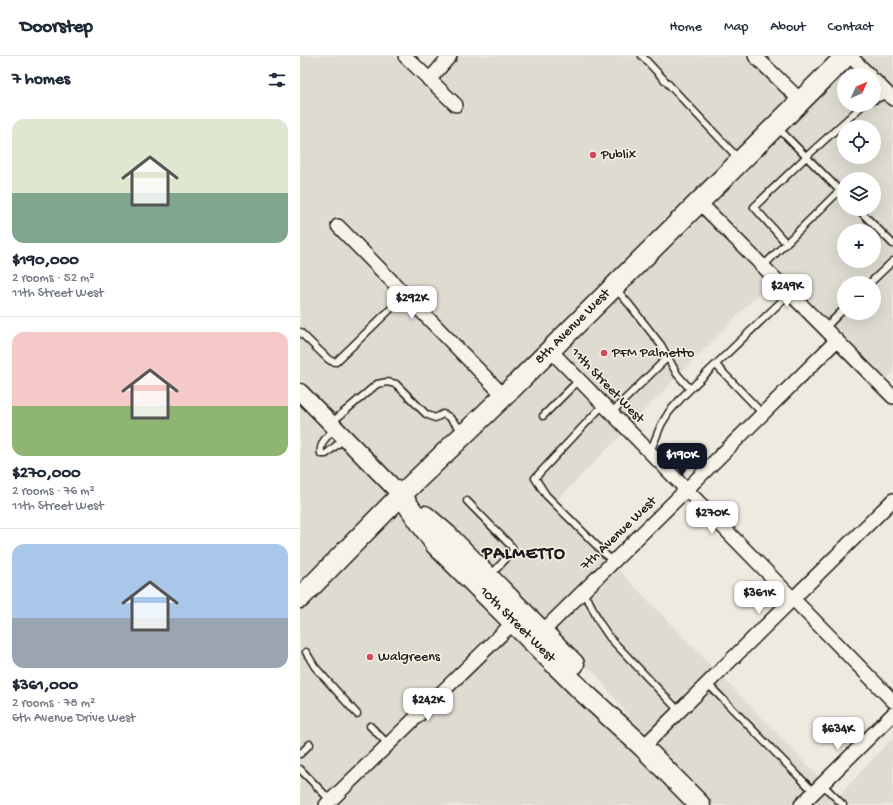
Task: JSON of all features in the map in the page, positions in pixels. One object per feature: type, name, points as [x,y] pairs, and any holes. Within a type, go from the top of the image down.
[{"type":"main road","name":"8th Avenue West","points":[[300,598],[401,495],[504,396],[846,56]]},
{"type":"main road","name":"10th Street West","points":[[401,495],[447,535],[592,682],[643,747]]},
{"type":"main road","name":"10th Street West","points":[[401,495],[436,545],[582,691],[643,747],[700,805]]},
{"type":"street","points":[[405,56],[456,105]]},
{"type":"street","points":[[429,80],[450,56]]},
{"type":"street","points":[[755,56],[801,101]]},
{"type":"street","points":[[850,56],[862,68]]},
{"type":"street","points":[[881,87],[890,97]]},
{"type":"street","points":[[699,202],[893,397]]},
{"type":"street","points":[[338,226],[504,396]]},
{"type":"street","name":"7th Avenue West","points":[[543,631],[837,340]]},
{"type":"street","name":"11th Street West","points":[[550,350],[893,701]]},
{"type":"street","name":"10th Street West","points":[[300,392],[401,495]]},
{"type":"street","points":[[643,747],[893,500]]},
{"type":"street","points":[[328,803],[514,622]]},
{"type":"street","points":[[801,805],[893,714]]},
{"type":"lane","points":[[642,56],[741,161]]},
{"type":"lane","points":[[786,243],[754,207],[806,156],[855,112]]},
{"type":"lane","points":[[776,126],[837,187]]},
{"type":"lane","points":[[762,266],[837,197]]},
{"type":"lane","points":[[865,216],[893,244]]},
{"type":"lane","points":[[877,276],[893,261]]},
{"type":"lane","points":[[614,287],[661,344],[677,374],[690,389]]},
{"type":"lane","points":[[650,453],[661,425],[672,408],[790,294]]},
{"type":"lane","points":[[300,332],[331,362],[336,362],[405,295]]},
{"type":"lane","points":[[825,328],[837,316]]},
{"type":"lane","points":[[613,562],[546,495],[535,478],[607,409],[668,357]]},
{"type":"lane","points":[[716,365],[762,414]]},
{"type":"lane","points":[[543,416],[579,380]]},
{"type":"lane","points":[[337,430],[377,384],[387,382],[396,384],[426,414],[435,418],[442,414],[449,417],[465,433]]},
{"type":"lane","points":[[467,501],[512,546],[513,552],[489,577]]},
{"type":"lane","points":[[582,593],[590,603],[599,622],[610,638],[679,711]]},
{"type":"lane","points":[[306,652],[315,667],[357,714]]},
{"type":"lane","points":[[707,683],[818,788],[843,805]]},
{"type":"lane","points":[[370,726],[388,744]]},
{"type":"lane","points":[[300,754],[310,744]]},
{"type":"lane","points":[[300,769],[328,803]]},
{"type":"shaded area","points":[[300,56],[394,56],[418,81],[456,115],[467,104],[439,78],[460,56],[744,56],[790,102],[504,385],[339,215],[327,226],[493,396],[402,484],[300,380]]},
{"type":"shaded area","points":[[861,56],[893,56],[893,88],[881,76],[881,68],[873,68]]},
{"type":"shaded area","points":[[837,75],[837,112],[881,112],[881,99],[893,111],[893,373],[886,379],[710,201]]},
{"type":"shaded area","points":[[699,213],[769,283],[632,423],[561,350]]},
{"type":"shaded area","points":[[549,361],[621,435],[554,503],[607,558],[543,620],[453,529],[412,494]]},
{"type":"shaded area","points":[[300,403],[390,495],[300,586]]},
{"type":"shaded area","points":[[400,506],[503,622],[315,805],[300,805],[300,608]]},
{"type":"shaded area","points":[[617,568],[713,668],[644,736],[598,677],[553,631]]},
{"type":"shaded area","points":[[513,632],[637,752],[688,805],[336,805]]},
{"type":"shaded area","points":[[723,678],[819,777],[790,805],[711,805],[654,746]]},
{"type":"shaded area","points":[[893,737],[893,805],[811,805],[829,787],[838,797]]},
{"type":"place","name":"Publix","points":[[593,155]]},
{"type":"place","name":"PFM Palmetto","points":[[604,353]]},
{"type":"place","name":"Walgreens","points":[[370,657]]},
{"type":"district","name":"PALMETTO","points":[[524,554]]}]
